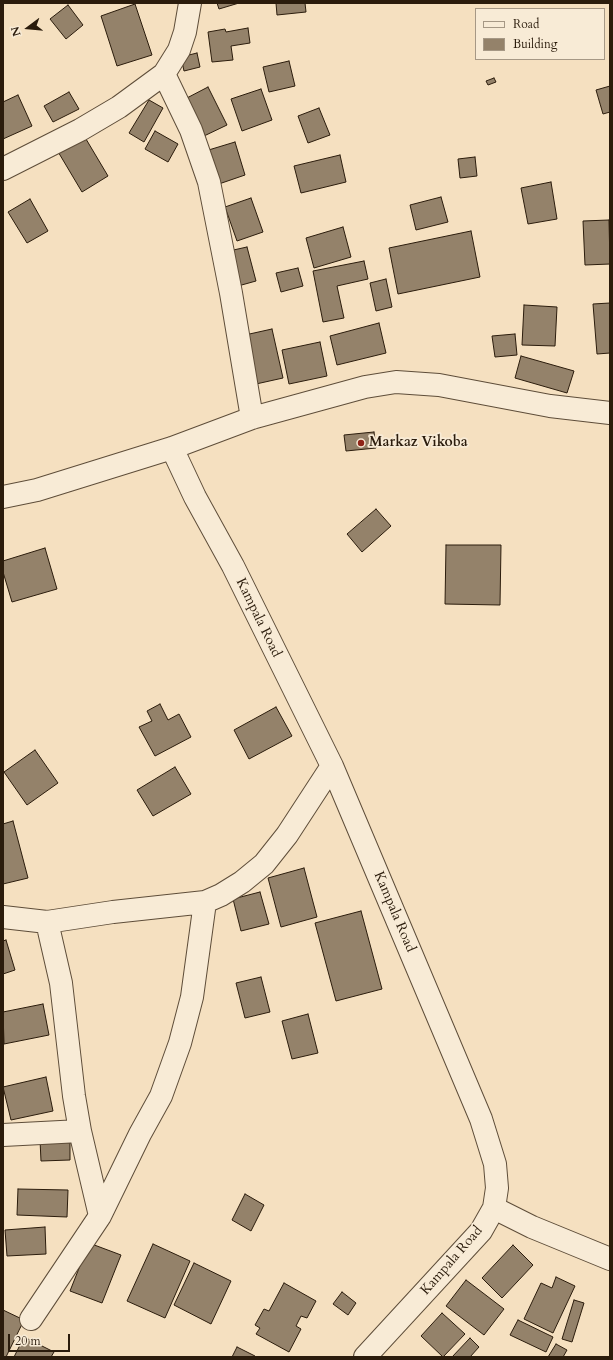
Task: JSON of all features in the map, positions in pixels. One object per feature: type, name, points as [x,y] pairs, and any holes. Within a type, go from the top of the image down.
[{"type":"street","points":[[3,169],[80,130],[119,107],[164,74],[179,50],[185,32],[190,3]]},
{"type":"street","points":[[164,74],[191,130],[209,182],[232,301],[252,418]]},
{"type":"street","points":[[3,497],[37,490],[172,448],[252,418],[364,386],[396,382],[439,385],[550,406],[608,415]]},
{"type":"street","name":"Kampala Road","points":[[172,448],[195,497],[233,566],[332,766],[481,1119],[495,1164],[496,1188],[494,1208],[481,1231],[365,1357]]},
{"type":"street","points":[[3,917],[47,922],[114,912],[205,902],[221,895],[242,882],[264,864],[287,835],[332,766]]},
{"type":"street","points":[[31,1318],[100,1216],[137,1140],[161,1096],[180,1043],[192,996],[205,902]]},
{"type":"street","points":[[47,922],[60,983],[80,1132],[100,1216]]},
{"type":"street","points":[[3,1135],[80,1132]]},
{"type":"street","points":[[494,1208],[565,1241],[610,1259]]},
{"type":"building","points":[[217,3],[239,3],[219,9]]},
{"type":"building","points":[[276,3],[305,3],[306,12],[277,15]]},
{"type":"building","points":[[135,4],[152,55],[117,66],[101,16]]},
{"type":"building","points":[[68,5],[83,25],[66,39],[50,19]]},
{"type":"building","points":[[248,28],[250,43],[231,46],[233,60],[212,62],[208,32],[225,29],[226,32]]},
{"type":"building","points":[[197,53],[200,67],[184,71],[181,57]]},
{"type":"building","points":[[289,61],[295,86],[269,92],[263,67]]},
{"type":"building","points":[[494,78],[496,82],[488,85],[486,81]]},
{"type":"building","points":[[610,86],[610,112],[603,114],[596,90]]},
{"type":"building","points":[[208,87],[227,125],[204,136],[185,99]]},
{"type":"building","points":[[261,89],[272,120],[242,131],[231,99]]},
{"type":"building","points":[[69,92],[79,109],[53,122],[44,106]]},
{"type":"building","points":[[18,95],[32,126],[3,139],[3,102]]},
{"type":"building","points":[[149,100],[163,108],[144,142],[129,133]]},
{"type":"building","points":[[319,108],[330,135],[308,143],[298,116]]},
{"type":"building","points":[[155,131],[178,144],[168,162],[145,149]]},
{"type":"building","points":[[83,134],[108,176],[82,192],[57,150]]},
{"type":"building","points":[[235,142],[245,175],[213,186],[202,152]]},
{"type":"building","points":[[340,155],[346,182],[301,193],[294,166]]},
{"type":"building","points":[[475,157],[477,176],[460,178],[458,159]]},
{"type":"building","points":[[551,182],[557,219],[528,224],[521,188]]},
{"type":"building","points":[[441,197],[448,222],[416,230],[410,205]]},
{"type":"building","points":[[251,198],[263,232],[237,241],[225,207]]},
{"type":"building","points":[[30,199],[48,231],[27,243],[8,212]]},
{"type":"building","points":[[609,220],[610,264],[585,265],[583,221]]},
{"type":"building","points":[[343,227],[351,257],[314,268],[306,238]]},
{"type":"building","points":[[471,231],[480,277],[398,294],[389,248]]},
{"type":"building","points":[[247,247],[256,281],[238,286],[229,251]]},
{"type":"building","points":[[364,261],[368,279],[337,286],[344,318],[323,322],[313,271]]},
{"type":"building","points":[[298,268],[303,286],[281,292],[276,273]]},
{"type":"building","points":[[386,279],[392,307],[376,311],[370,283]]},
{"type":"building","points":[[610,303],[610,353],[597,354],[593,304]]},
{"type":"building","points":[[524,305],[557,307],[555,346],[522,345]]},
{"type":"building","points":[[379,323],[386,353],[337,365],[330,336]]},
{"type":"building","points":[[272,329],[283,378],[256,384],[245,335]]},
{"type":"building","points":[[515,334],[517,355],[495,357],[492,336]]},
{"type":"building","points":[[320,342],[327,376],[289,384],[282,350]]},
{"type":"building","points":[[521,356],[574,371],[567,393],[515,378]]},
{"type":"building","points":[[374,432],[376,448],[346,451],[344,435]]},
{"type":"building","points":[[376,509],[391,526],[362,552],[347,534]]},
{"type":"building","points":[[446,545],[501,545],[500,605],[445,604]]},
{"type":"building","points":[[45,548],[57,589],[12,602],[3,572],[3,561]]},
{"type":"building","points":[[160,704],[168,720],[179,714],[191,737],[155,756],[139,727],[152,721],[147,711]]},
{"type":"building","points":[[276,707],[292,736],[249,759],[234,730]]},
{"type":"building","points":[[35,750],[58,783],[27,805],[4,772]]},
{"type":"building","points":[[175,767],[191,794],[153,816],[137,790]]},
{"type":"building","points":[[13,821],[28,878],[3,884],[3,824]]},
{"type":"building","points":[[304,868],[317,917],[281,927],[268,878]]},
{"type":"building","points":[[260,892],[269,924],[241,931],[233,899]]},
{"type":"building","points":[[361,911],[382,989],[336,1001],[315,923]]},
{"type":"building","points":[[6,940],[15,970],[3,974],[3,941]]},
{"type":"building","points":[[261,977],[270,1012],[245,1018],[236,983]]},
{"type":"building","points":[[43,1004],[49,1035],[4,1044],[3,1012]]},
{"type":"building","points":[[308,1014],[318,1053],[292,1059],[282,1021]]},
{"type":"building","points":[[46,1077],[53,1111],[11,1120],[3,1087]]},
{"type":"building","points":[[70,1139],[70,1160],[41,1161],[40,1140]]},
{"type":"building","points":[[18,1189],[68,1190],[67,1217],[17,1215]]},
{"type":"building","points":[[245,1194],[264,1205],[251,1231],[232,1220]]},
{"type":"building","points":[[45,1227],[46,1254],[7,1256],[5,1230]]},
{"type":"building","points":[[89,1243],[121,1255],[102,1303],[70,1291]]},
{"type":"building","points":[[153,1244],[190,1261],[165,1318],[127,1301]]},
{"type":"building","points":[[513,1245],[533,1265],[502,1298],[482,1278]]},
{"type":"building","points":[[194,1263],[231,1281],[211,1324],[174,1305]]},
{"type":"building","points":[[556,1277],[575,1286],[553,1333],[524,1319],[541,1283],[552,1288]]},
{"type":"building","points":[[466,1280],[504,1309],[484,1335],[446,1306]]},
{"type":"building","points":[[284,1283],[316,1301],[307,1318],[301,1316],[296,1326],[301,1329],[289,1352],[256,1334],[260,1328],[255,1325],[264,1309],[269,1311]]},
{"type":"building","points":[[342,1292],[356,1303],[348,1315],[333,1304]]},
{"type":"building","points":[[574,1300],[584,1303],[572,1342],[562,1339]]},
{"type":"building","points":[[3,1310],[24,1320],[6,1357],[3,1357]]},
{"type":"building","points":[[442,1313],[465,1334],[443,1357],[421,1336]]},
{"type":"building","points":[[518,1320],[553,1337],[546,1352],[510,1335]]},
{"type":"building","points":[[24,1337],[54,1352],[51,1357],[14,1357]]},
{"type":"building","points":[[470,1338],[479,1347],[470,1357],[452,1357]]},
{"type":"building","points":[[556,1344],[567,1350],[563,1357],[548,1357]]},
{"type":"building","points":[[237,1347],[255,1356],[232,1357]]},
{"type":"place","name":"Markaz Vikoba","points":[[361,443]]}]
